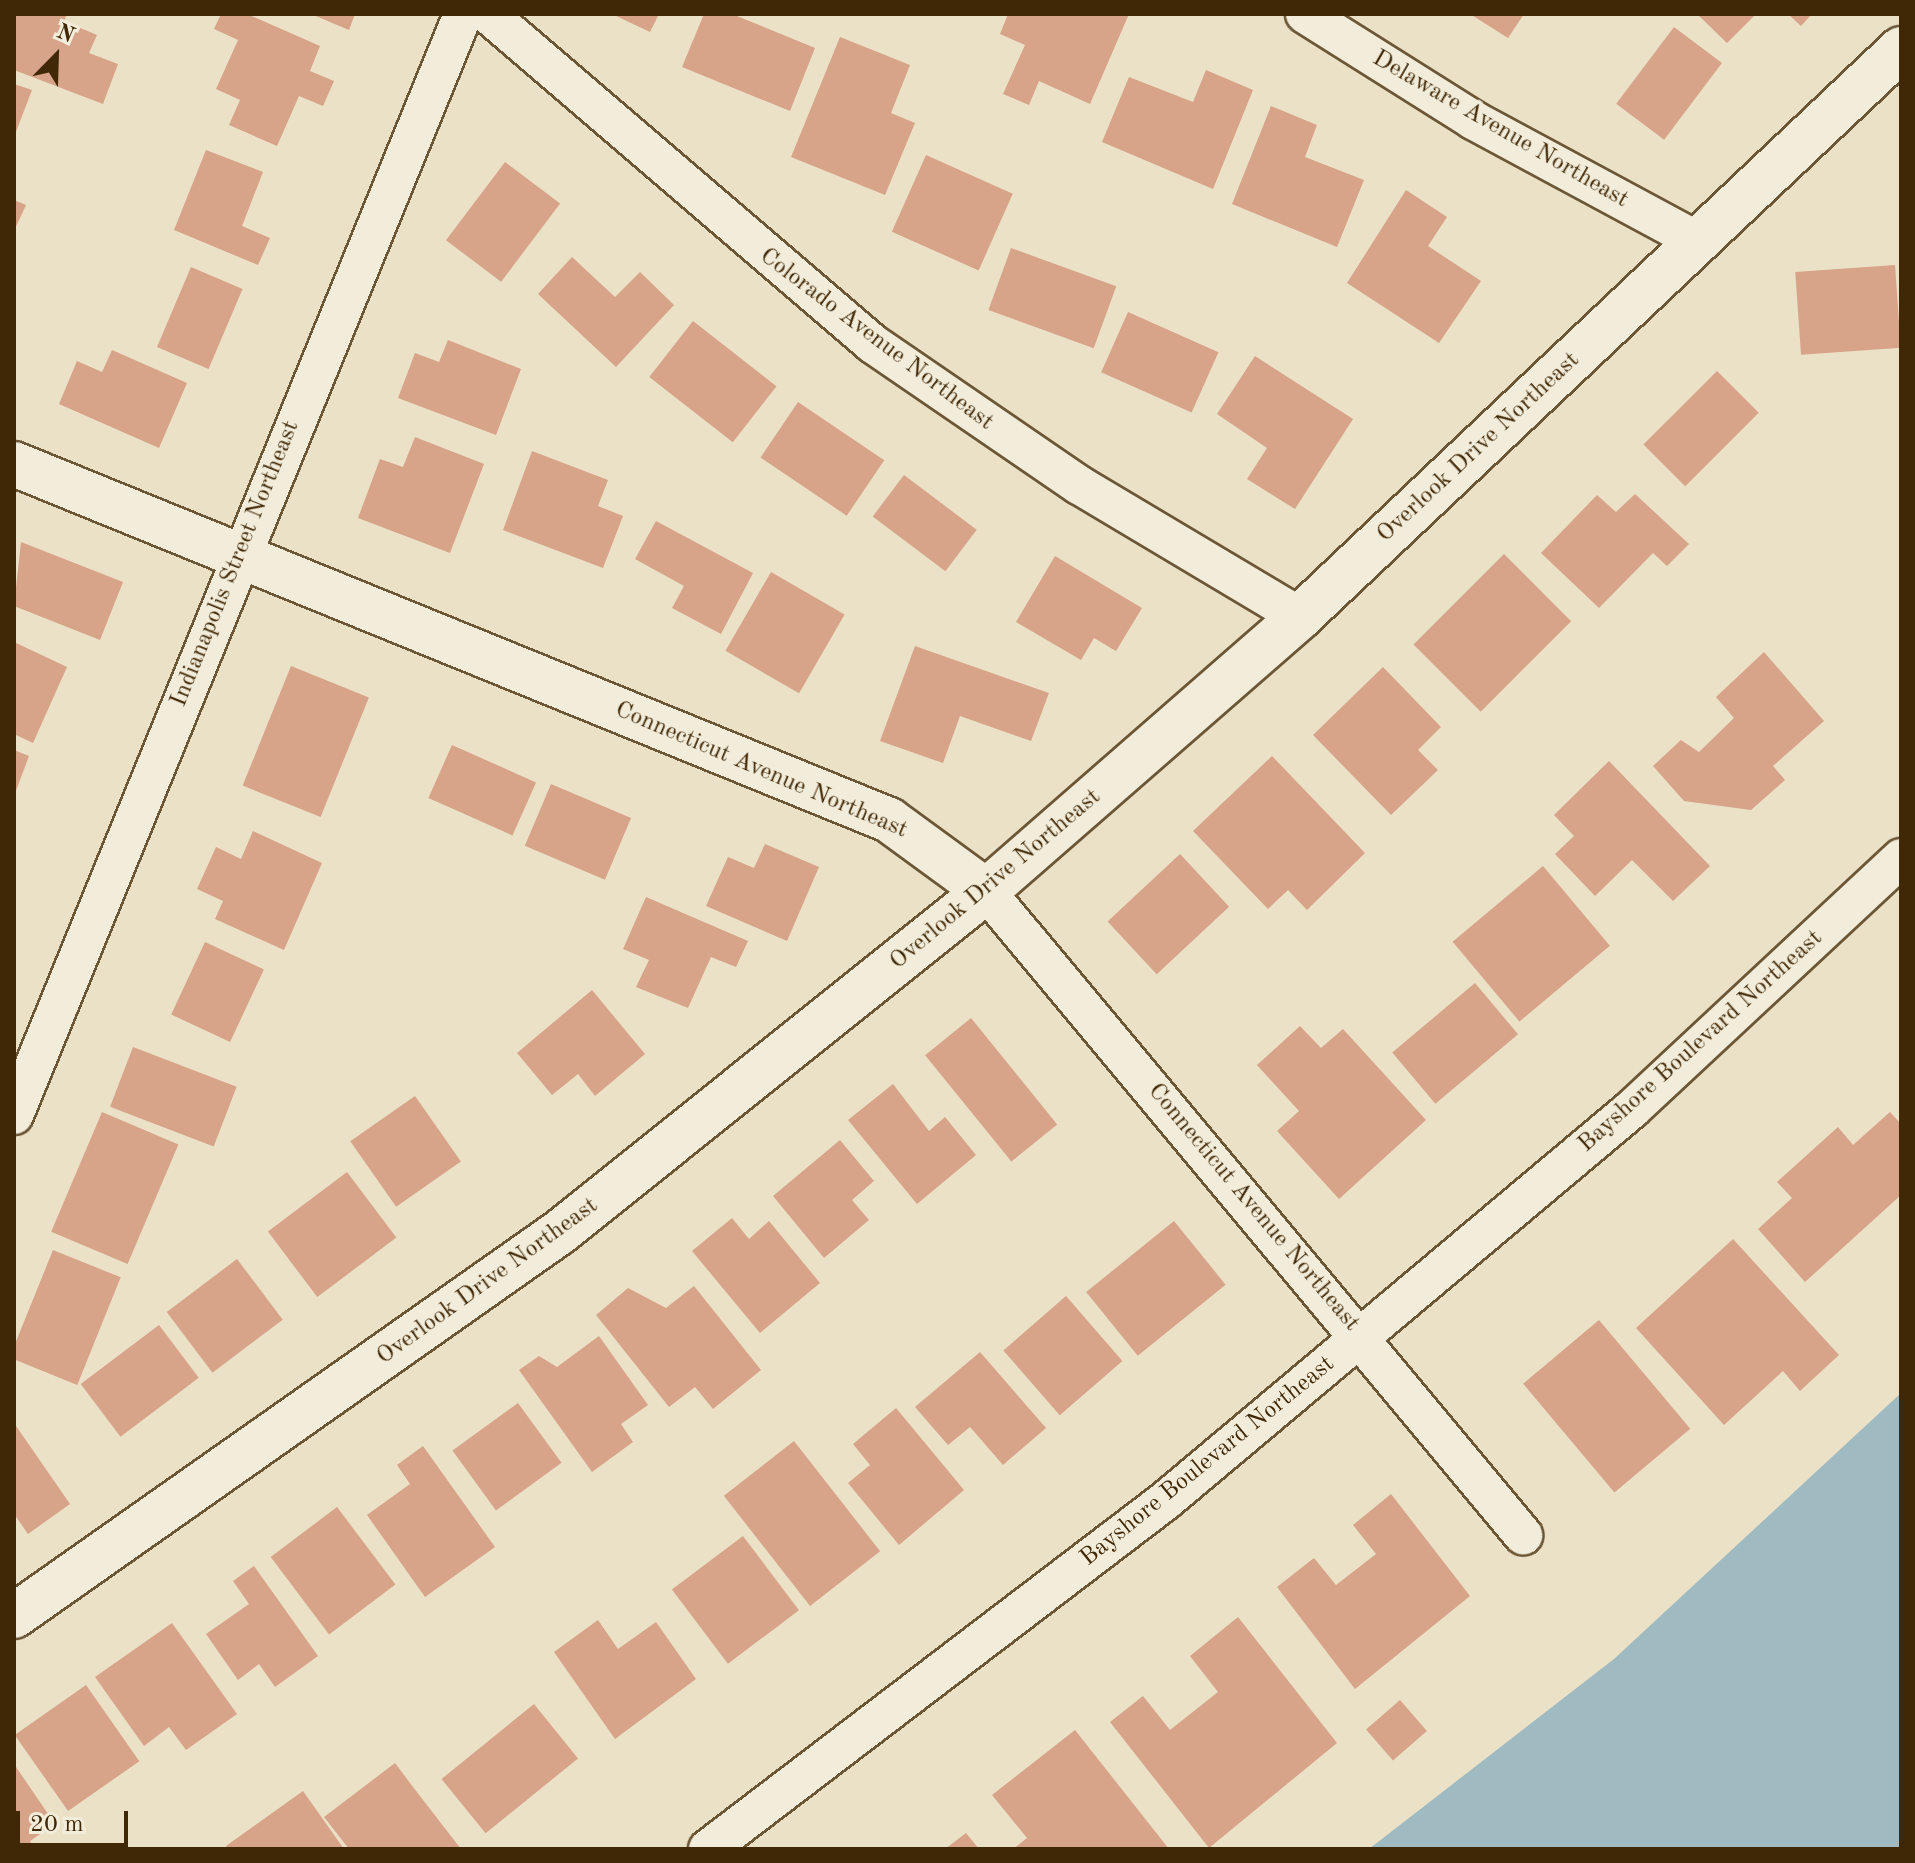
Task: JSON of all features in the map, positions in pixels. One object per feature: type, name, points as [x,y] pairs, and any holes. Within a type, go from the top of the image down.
[{"type":"street","name":"Indianapolis Street Northeast","points":[[14,1115],[238,556],[463,14]]},
{"type":"street","name":"Colorado Avenue Northeast","points":[[488,14],[873,344],[1079,485],[1300,617]]},
{"type":"street","name":"Delaware Avenue Northeast","points":[[1305,14],[1473,120],[1698,241]]},
{"type":"street","name":"Overlook Drive Northeast","points":[[14,1616],[560,1232],[986,891],[1300,617],[1901,49]]},
{"type":"street","name":"Connecticut Avenue Northeast","points":[[14,464],[889,820],[986,891],[1523,1535]]},
{"type":"street","name":"Bayshore Boulevard Northeast","points":[[708,1849],[1165,1501],[1632,1109],[1901,858]]},
{"type":"water","points":[[1901,1393],[1901,1849],[1369,1849],[1614,1659]]},
{"type":"building","points":[[14,14],[67,14],[64,21],[97,35],[89,53],[118,64],[103,104],[14,70]]},
{"type":"building","points":[[221,14],[247,14],[320,46],[310,71],[334,81],[323,106],[299,96],[277,146],[229,125],[240,100],[216,89],[238,40],[214,29]]},
{"type":"building","points":[[311,14],[355,14],[349,30]]},
{"type":"building","points":[[612,14],[659,14],[650,32]]},
{"type":"building","points":[[704,14],[732,14],[815,48],[790,111],[682,67]]},
{"type":"building","points":[[1008,14],[1129,14],[1090,104],[1039,81],[1029,105],[1003,94],[1025,45],[1000,34]]},
{"type":"building","points":[[1470,14],[1524,14],[1508,38]]},
{"type":"building","points":[[1697,14],[1756,14],[1727,43]]},
{"type":"building","points":[[1788,14],[1812,14],[1801,26]]},
{"type":"building","points":[[1674,27],[1722,63],[1664,140],[1616,104]]},
{"type":"building","points":[[840,37],[910,65],[891,113],[915,123],[885,195],[791,157]]},
{"type":"building","points":[[1206,70],[1253,90],[1213,189],[1102,142],[1129,77],[1193,102]]},
{"type":"building","points":[[14,84],[32,90],[14,137]]},
{"type":"building","points":[[1271,106],[1317,125],[1305,157],[1364,180],[1337,247],[1232,204]]},
{"type":"building","points":[[206,150],[263,172],[242,226],[270,238],[258,265],[174,230]]},
{"type":"building","points":[[926,155],[1013,194],[979,270],[892,232]]},
{"type":"building","points":[[505,162],[560,204],[501,282],[446,240]]},
{"type":"building","points":[[1406,190],[1447,217],[1428,246],[1481,281],[1439,343],[1347,283]]},
{"type":"building","points":[[14,200],[26,205],[14,231]]},
{"type":"building","points":[[1011,248],[1116,286],[1094,348],[988,310]]},
{"type":"building","points":[[572,257],[615,297],[640,272],[674,305],[616,367],[538,294]]},
{"type":"building","points":[[1895,265],[1901,348],[1801,355],[1795,272]]},
{"type":"building","points":[[191,267],[243,289],[209,369],[157,347]]},
{"type":"building","points":[[1128,312],[1218,352],[1192,413],[1101,372]]},
{"type":"building","points":[[693,321],[777,386],[733,442],[649,377]]},
{"type":"building","points":[[448,340],[521,369],[496,435],[398,398],[415,353],[439,362]]},
{"type":"building","points":[[112,350],[187,383],[159,448],[59,404],[77,361],[102,372]]},
{"type":"building","points":[[1255,356],[1353,419],[1295,509],[1247,479],[1267,448],[1217,414]]},
{"type":"building","points":[[1717,371],[1759,413],[1685,486],[1643,445]]},
{"type":"building","points":[[798,402],[884,460],[847,516],[761,458]]},
{"type":"building","points":[[415,437],[484,464],[450,553],[358,518],[380,459],[403,467]]},
{"type":"building","points":[[532,451],[608,480],[598,506],[623,516],[603,568],[503,530]]},
{"type":"building","points":[[904,475],[977,530],[945,571],[873,517]]},
{"type":"building","points":[[1635,494],[1689,544],[1667,566],[1653,553],[1599,608],[1541,553],[1597,495],[1616,512]]},
{"type":"building","points":[[656,521],[753,573],[721,634],[672,608],[684,586],[635,559]]},
{"type":"building","points":[[21,542],[123,582],[100,640],[14,606]]},
{"type":"building","points":[[1504,554],[1571,621],[1481,712],[1413,645]]},
{"type":"building","points":[[1055,556],[1142,608],[1116,651],[1094,638],[1081,660],[1016,622]]},
{"type":"building","points":[[771,572],[845,614],[799,693],[726,651]]},
{"type":"building","points":[[14,642],[67,667],[33,743],[14,734]]},
{"type":"building","points":[[915,646],[1049,693],[1031,741],[960,716],[943,763],[880,741]]},
{"type":"building","points":[[1764,652],[1824,721],[1773,766],[1785,780],[1751,810],[1684,801],[1653,766],[1681,740],[1699,752],[1734,718],[1716,697]]},
{"type":"building","points":[[291,666],[369,697],[321,817],[243,786]]},
{"type":"building","points":[[1383,667],[1441,727],[1418,750],[1438,770],[1391,815],[1313,735]]},
{"type":"building","points":[[452,745],[536,782],[512,835],[428,798]]},
{"type":"building","points":[[14,750],[29,756],[14,796]]},
{"type":"building","points":[[1272,756],[1365,853],[1307,910],[1288,890],[1268,909],[1193,831]]},
{"type":"building","points":[[1609,761],[1710,866],[1673,901],[1632,860],[1595,896],[1555,854],[1574,836],[1554,815]]},
{"type":"building","points":[[551,784],[631,818],[605,880],[525,846]]},
{"type":"building","points":[[253,831],[322,863],[284,950],[215,919],[223,901],[197,889],[216,847],[241,859]]},
{"type":"building","points":[[765,844],[819,867],[787,941],[706,906],[728,857],[754,868]]},
{"type":"building","points":[[1180,854],[1229,907],[1157,974],[1108,922]]},
{"type":"building","points":[[1543,866],[1610,946],[1519,1022],[1453,942]]},
{"type":"building","points":[[646,897],[748,941],[736,967],[711,957],[688,1008],[636,987],[649,960],[623,949]]},
{"type":"building","points":[[205,942],[264,969],[230,1042],[171,1015]]},
{"type":"building","points":[[1475,983],[1518,1034],[1435,1104],[1392,1052]]},
{"type":"building","points":[[592,990],[645,1054],[595,1096],[578,1074],[552,1095],[517,1053]]},
{"type":"building","points":[[971,1018],[1057,1124],[1011,1162],[925,1055]]},
{"type":"building","points":[[1300,1026],[1321,1048],[1343,1029],[1426,1120],[1339,1199],[1277,1131],[1299,1111],[1257,1065]]},
{"type":"building","points":[[133,1047],[237,1087],[214,1147],[110,1107]]},
{"type":"building","points":[[893,1084],[929,1131],[945,1117],[976,1155],[917,1204],[848,1120]]},
{"type":"building","points":[[415,1096],[461,1162],[396,1207],[350,1141]]},
{"type":"building","points":[[102,1112],[178,1144],[128,1264],[51,1232]]},
{"type":"building","points":[[1890,1112],[1901,1124],[1901,1195],[1805,1282],[1758,1229],[1792,1198],[1777,1182],[1838,1127],[1853,1145]]},
{"type":"building","points":[[840,1140],[874,1181],[852,1200],[869,1220],[824,1258],[773,1196]]},
{"type":"building","points":[[347,1172],[396,1237],[317,1297],[268,1232]]},
{"type":"building","points":[[732,1218],[749,1239],[769,1221],[820,1283],[760,1333],[692,1251]]},
{"type":"building","points":[[1174,1221],[1226,1285],[1138,1356],[1086,1292]]},
{"type":"building","points":[[1733,1239],[1839,1355],[1800,1391],[1783,1371],[1724,1425],[1636,1328]]},
{"type":"building","points":[[53,1250],[121,1277],[77,1385],[14,1359],[14,1347]]},
{"type":"building","points":[[237,1259],[283,1320],[212,1373],[167,1312]]},
{"type":"building","points":[[694,1286],[761,1370],[713,1409],[695,1387],[669,1407],[596,1315],[628,1288],[666,1308]]},
{"type":"building","points":[[1066,1296],[1122,1361],[1060,1415],[1003,1350]]},
{"type":"building","points":[[1599,1320],[1690,1429],[1614,1492],[1523,1384]]},
{"type":"building","points":[[159,1325],[199,1378],[120,1437],[81,1384]]},
{"type":"building","points":[[599,1336],[648,1405],[621,1424],[633,1442],[592,1472],[519,1370],[539,1356],[557,1367]]},
{"type":"building","points":[[980,1352],[1046,1428],[1003,1465],[970,1427],[948,1445],[915,1407]]},
{"type":"building","points":[[518,1403],[561,1463],[496,1510],[452,1451]]},
{"type":"building","points":[[896,1408],[964,1490],[899,1545],[848,1483],[870,1465],[853,1444]]},
{"type":"building","points":[[14,1423],[70,1504],[28,1534],[14,1514]]},
{"type":"building","points":[[794,1441],[880,1551],[810,1606],[724,1496]]},
{"type":"building","points":[[423,1446],[495,1547],[425,1597],[367,1515],[410,1484],[397,1465]]},
{"type":"building","points":[[1391,1494],[1470,1596],[1355,1689],[1277,1587],[1314,1558],[1336,1585],[1376,1554],[1353,1525]]},
{"type":"building","points":[[337,1507],[395,1584],[329,1634],[271,1557]]},
{"type":"building","points":[[743,1536],[799,1610],[728,1664],[672,1590]]},
{"type":"building","points":[[254,1566],[318,1656],[275,1687],[259,1664],[238,1680],[206,1634],[249,1604],[233,1581]]},
{"type":"building","points":[[1238,1617],[1337,1743],[1209,1848],[1110,1722],[1143,1696],[1170,1730],[1218,1692],[1190,1656]]},
{"type":"building","points":[[598,1620],[618,1649],[656,1622],[696,1679],[615,1739],[554,1652]]},
{"type":"building","points":[[172,1623],[237,1714],[186,1750],[169,1727],[144,1746],[95,1677]]},
{"type":"building","points":[[86,1685],[139,1761],[68,1811],[15,1735]]},
{"type":"building","points":[[1400,1700],[1427,1731],[1393,1760],[1366,1730]]},
{"type":"building","points":[[534,1704],[578,1758],[486,1833],[442,1779]]},
{"type":"building","points":[[1075,1730],[1169,1849],[1013,1849],[1027,1838],[992,1795]]},
{"type":"building","points":[[395,1763],[461,1849],[349,1849],[324,1817]]},
{"type":"building","points":[[14,1764],[55,1824],[30,1841],[35,1849],[14,1849]]},
{"type":"building","points":[[303,1791],[344,1849],[228,1849],[226,1846]]},
{"type":"building","points":[[966,1833],[979,1849],[945,1849]]}]
